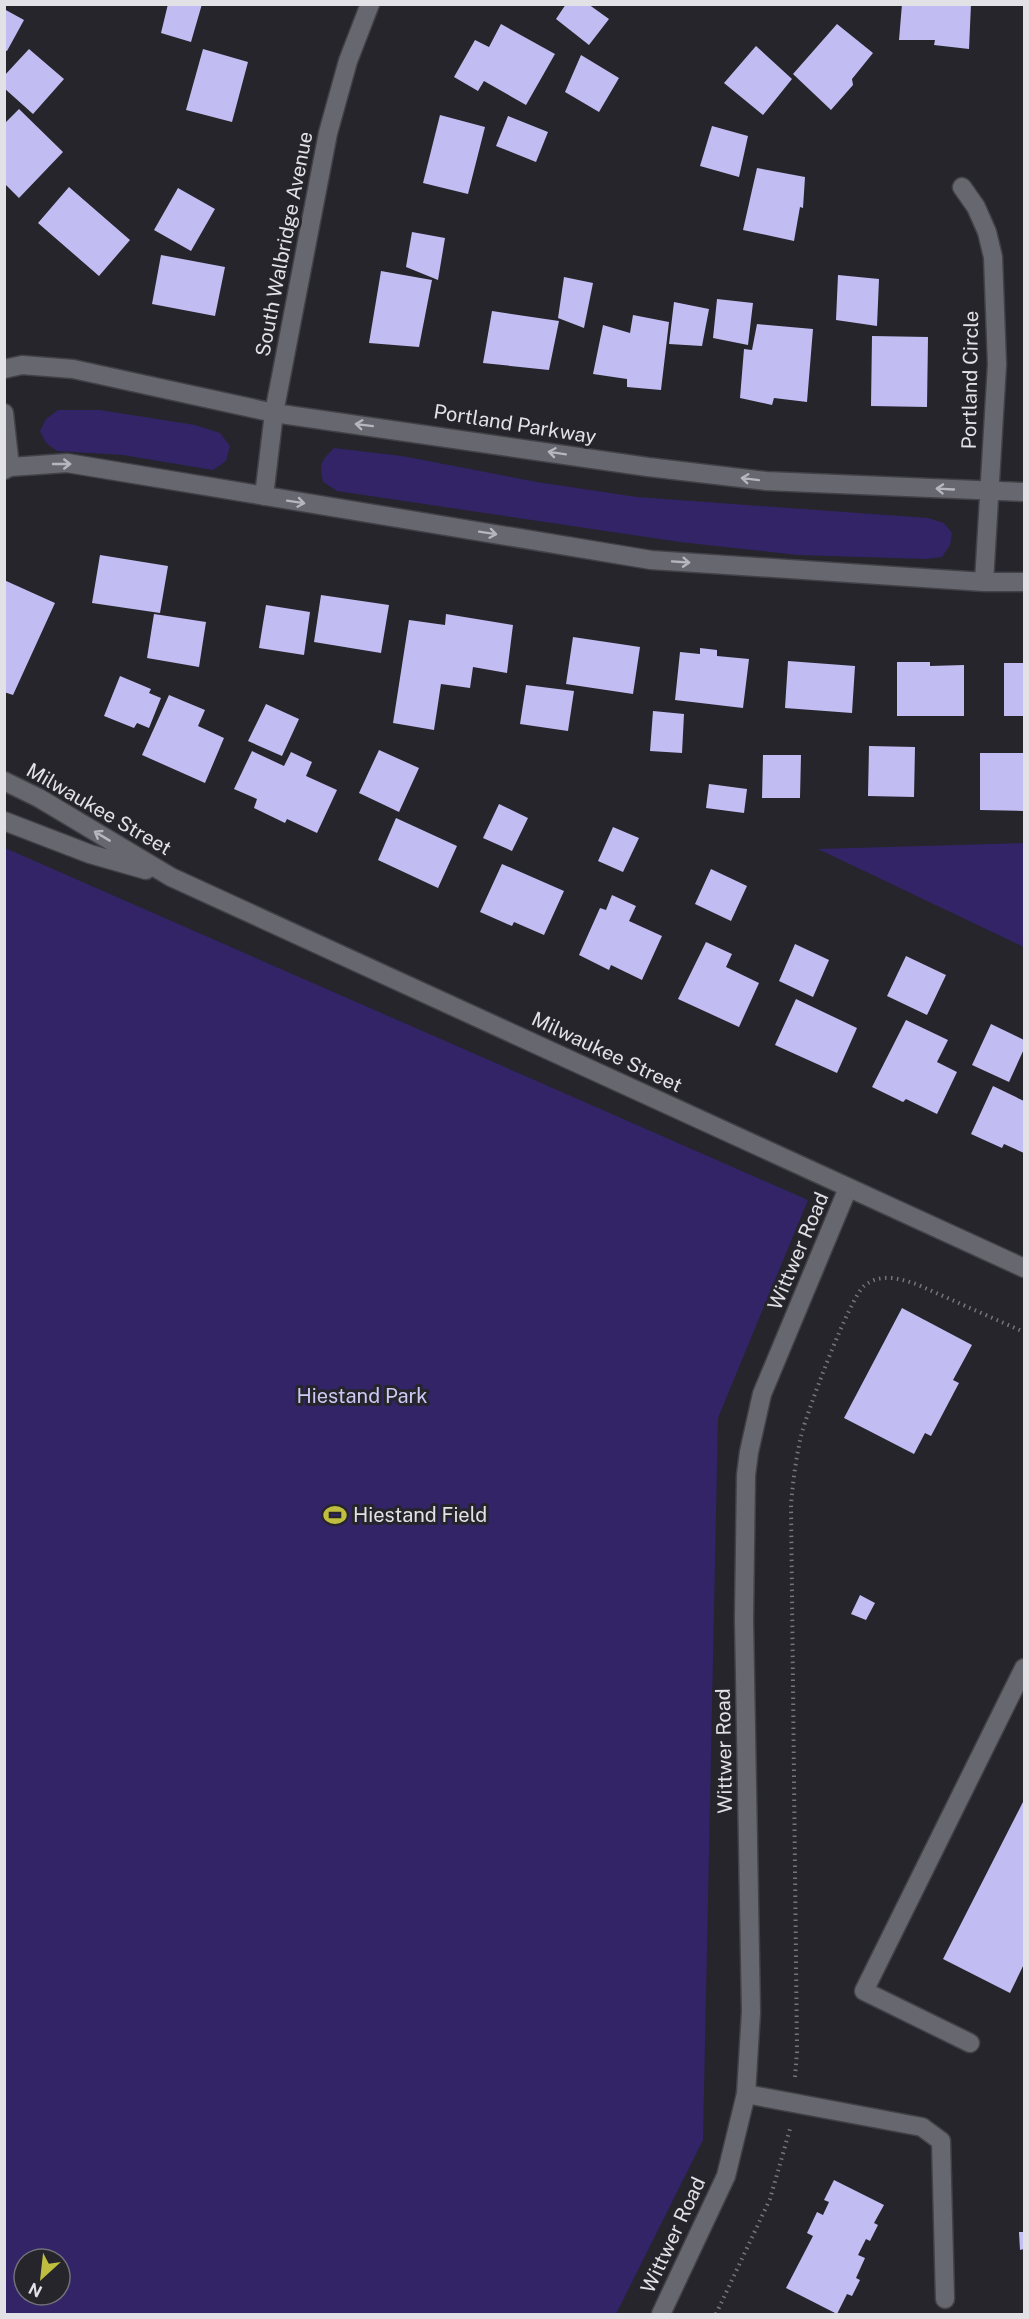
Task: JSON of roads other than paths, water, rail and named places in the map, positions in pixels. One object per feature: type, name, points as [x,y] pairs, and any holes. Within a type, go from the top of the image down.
[{"type":"street","name":"South Walbridge Avenue","points":[[264,496],[274,413],[328,133],[348,61],[370,4]]},
{"type":"street","name":"Portland Circle","points":[[962,187],[976,207],[987,232],[993,257],[997,364],[984,582]]},
{"type":"street","name":"Portland Parkway","points":[[4,369],[22,365],[73,369],[274,413],[648,467],[766,481],[1024,492]]},
{"type":"street","points":[[4,412],[7,468],[67,464],[651,560],[984,582],[1024,582]]},
{"type":"street","name":"Milwaukee Street","points":[[4,781],[39,798],[171,877],[1024,1268]]},
{"type":"street","name":"Milwaukee Street","points":[[4,821],[90,854],[171,877]]},
{"type":"street","name":"Wittwer Road","points":[[661,2314],[726,2176],[746,2094],[751,2012],[744,1619],[746,1475],[749,1452],[762,1394],[848,1188]]},
{"type":"street","points":[[970,2043],[864,1991],[1024,1668]]},
{"type":"street","points":[[746,2094],[922,2127],[941,2141],[945,2299]]},
{"type":"place","name":"Hiestand Field","points":[[335,1515]]},
{"type":"park label","name":"Hiestand Park","points":[[362,1396]]}]
